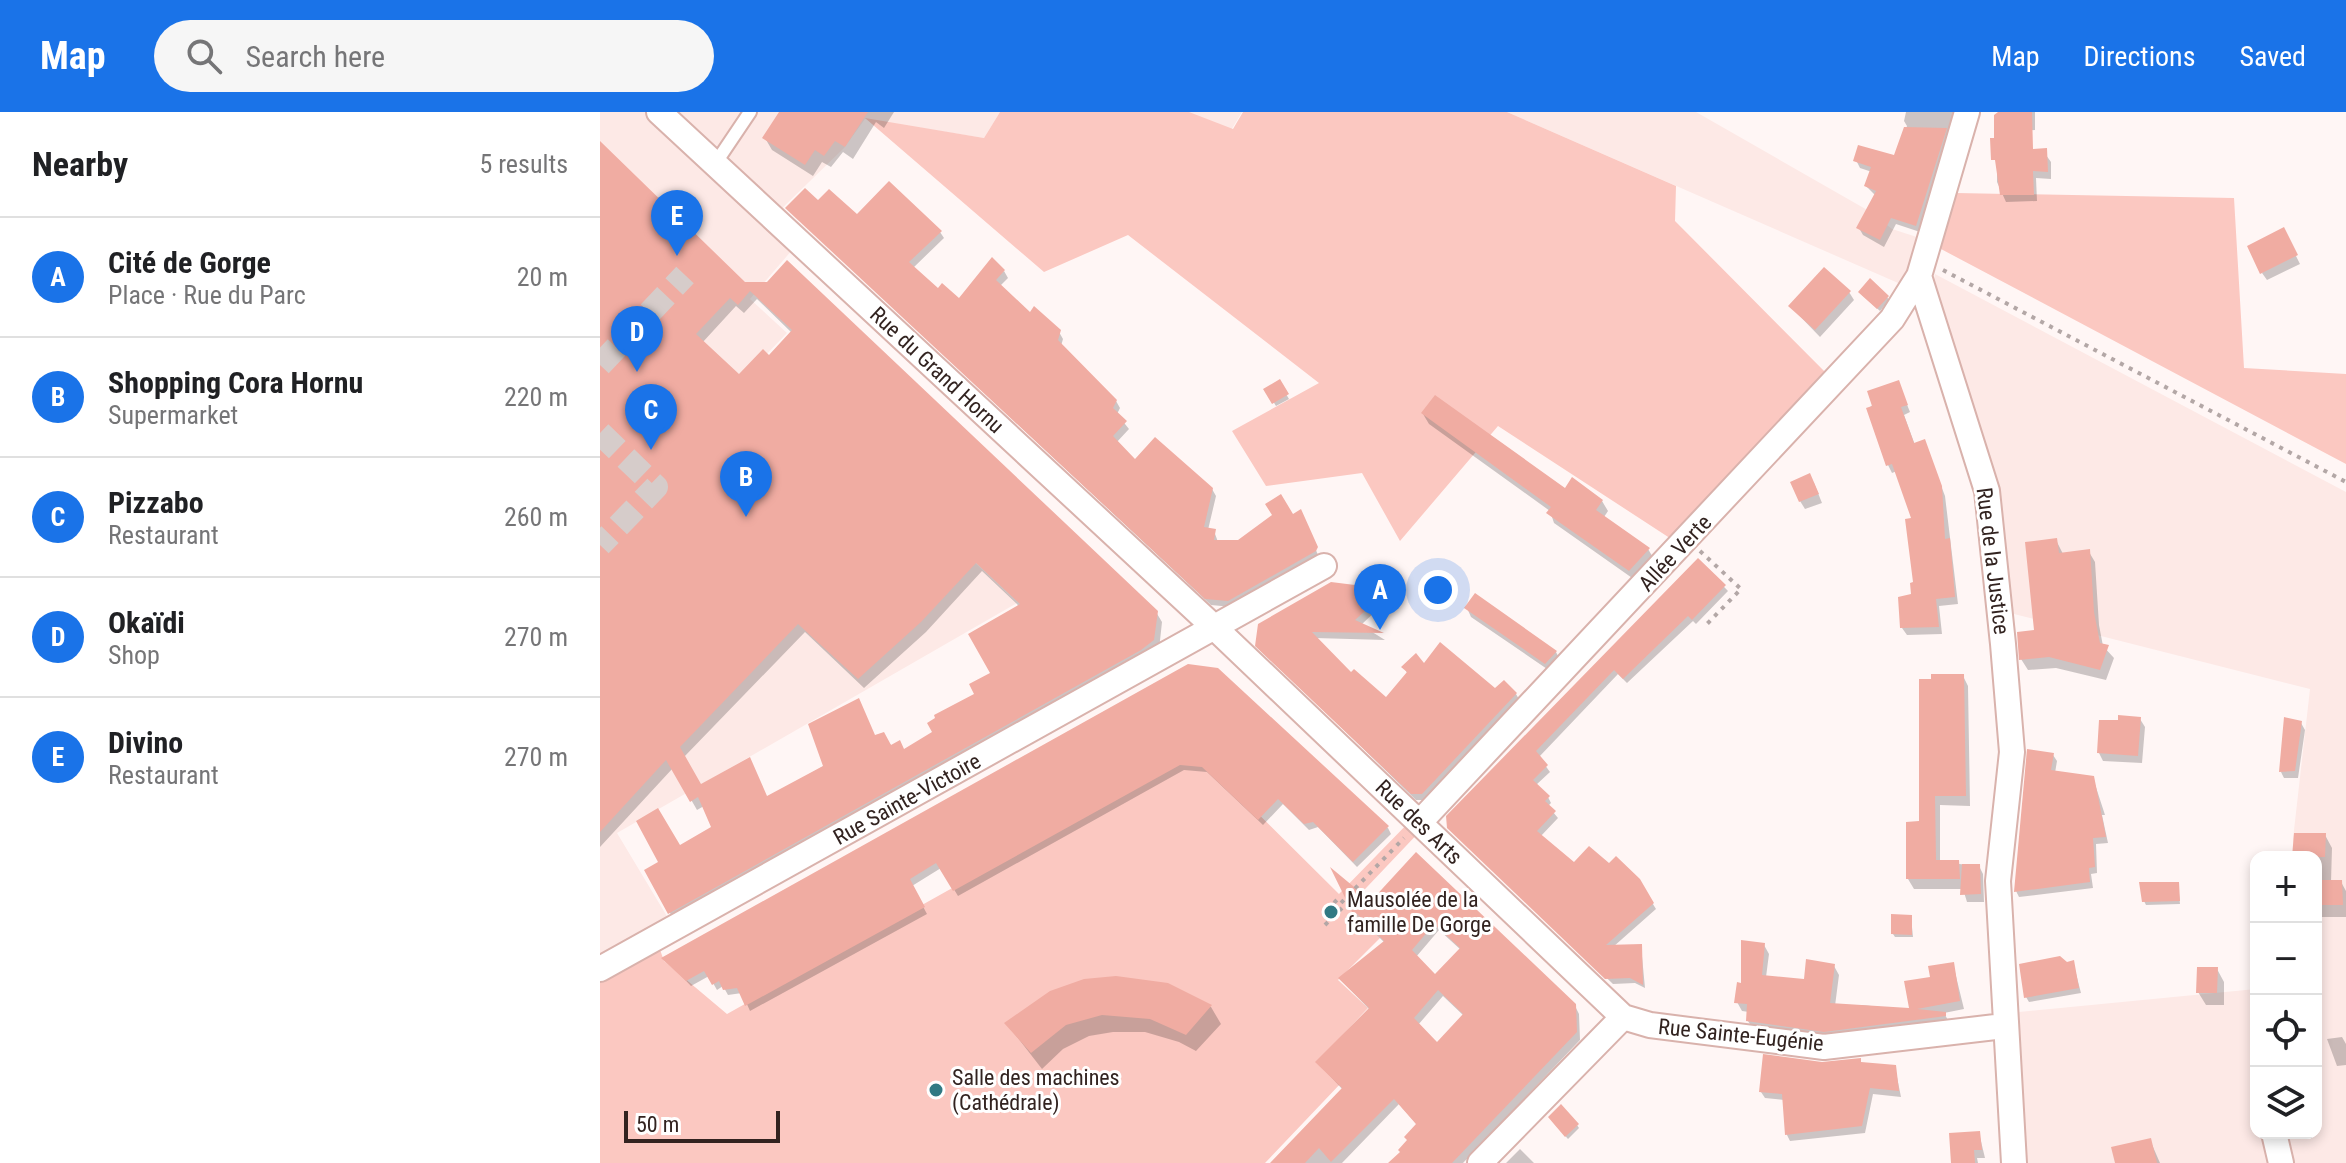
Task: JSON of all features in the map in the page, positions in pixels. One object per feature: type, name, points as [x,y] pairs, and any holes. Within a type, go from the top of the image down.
[{"type":"street","name":"Rue du Grand Hornu","points":[[659,112],[1215,628]]},
{"type":"street","points":[[1922,268],[1967,112]]},
{"type":"street","name":"Allée Verte","points":[[1420,822],[1688,540],[1892,319],[1922,268]]},
{"type":"street","name":"Rue de la Justice","points":[[1922,268],[1987,491],[2012,752],[1998,881],[2014,1163]]},
{"type":"street","name":"Rue Sainte-Victoire","points":[[600,969],[1324,566]]},
{"type":"street","name":"Rue des Arts","points":[[1215,628],[1623,1017]]},
{"type":"street","points":[[1480,1163],[1623,1017]]},
{"type":"street","name":"Rue Sainte-Eugénie","points":[[1623,1017],[1650,1025],[1824,1047],[2004,1026]]},
{"type":"street","points":[[2275,1139],[2281,1163]]},
{"type":"lane","points":[[715,164],[750,112]]},
{"type":"path","points":[[1922,268],[2346,482]]},
{"type":"path","points":[[1688,540],[1741,589],[1706,625]]},
{"type":"path","points":[[1339,905],[1420,822]]},
{"type":"path","points":[[1325,925],[1342,908],[1334,900]]},
{"type":"shaded area","points":[[600,112],[1000,112],[984,138],[865,119],[844,148],[773,217],[799,242],[750,299],[787,333],[762,359],[1017,603],[617,833],[674,928],[600,968]]},
{"type":"shaded area","points":[[1000,112],[1189,112],[1233,129],[1243,112],[1507,112],[1676,186],[1675,221],[1834,381],[1682,546],[1498,426],[1400,541],[1362,473],[1266,486],[1232,431],[1319,383],[1128,235],[1044,272],[865,118],[984,138]]},
{"type":"shaded area","points":[[1181,112],[1242,112],[1230,132]]},
{"type":"shaded area","points":[[1507,112],[1696,112],[1869,211],[1892,229],[1923,239],[1905,286]]},
{"type":"shaded area","points":[[1956,193],[2234,198],[2244,368],[2346,374],[2346,464],[1941,249]]},
{"type":"shaded area","points":[[1935,274],[2346,492],[2346,1163],[2027,1163],[2019,1012],[2250,990],[2250,1139],[2322,1139],[2322,851],[2294,851],[2293,839],[2310,689],[2010,613],[1931,296]]},
{"type":"shaded area","points":[[1205,761],[1339,894],[1414,817],[1424,827],[1348,907],[1380,938],[1338,980],[1368,1008],[1319,1060],[1342,1082],[1265,1163],[600,1163],[600,973],[658,944],[664,961],[727,1014],[1172,765]]},
{"type":"building","points":[[779,112],[868,112],[845,147],[835,141],[824,156],[815,150],[805,165],[762,138]]},
{"type":"building","points":[[1998,112],[2032,112],[2033,149],[2047,148],[2048,172],[2033,171],[2034,195],[2000,195],[1995,160],[1991,160],[1990,138],[1994,138],[1994,115]]},
{"type":"building","points":[[1904,127],[1947,128],[1916,226],[1891,218],[1880,240],[1856,228],[1876,191],[1864,186],[1871,167],[1853,161],[1858,145],[1894,155]]},
{"type":"building","points":[[600,141],[745,282],[767,282],[787,260],[1158,611],[1154,640],[1141,650],[668,914],[644,870],[658,862],[636,821],[658,808],[680,845],[711,827],[698,797],[690,802],[666,760],[600,832]],"holes":[[[750,291],[792,330],[769,355],[763,349],[739,374],[696,334],[730,298],[738,305]],[[976,563],[1020,604],[968,634],[990,673],[969,684],[974,694],[934,715],[935,718],[927,723],[932,732],[904,749],[900,740],[891,745],[884,732],[875,735],[859,698],[808,724],[823,766],[767,796],[750,757],[701,784],[680,747],[798,624],[858,679],[921,622]]]},
{"type":"building","points":[[889,181],[942,231],[909,262],[938,288],[942,283],[959,298],[992,257],[1005,270],[996,280],[1030,312],[1034,306],[1061,330],[1058,340],[1117,400],[1113,408],[1127,421],[1113,436],[1135,459],[1155,437],[1213,488],[1204,527],[1216,529],[1214,540],[1238,540],[1272,515],[1265,504],[1281,494],[1293,514],[1301,509],[1318,547],[1316,551],[1228,601],[1205,599],[785,208],[805,188],[818,200],[829,189],[857,214]]},
{"type":"building","points":[[2284,227],[2298,255],[2260,274],[2247,246]]},
{"type":"building","points":[[1824,267],[1851,291],[1815,330],[1788,306]]},
{"type":"building","points":[[1870,278],[1889,296],[1877,309],[1858,292]]},
{"type":"building","points":[[1280,379],[1289,394],[1272,404],[1263,389]]},
{"type":"building","points":[[1899,380],[1908,405],[1901,407],[1914,443],[1925,439],[1942,486],[1945,539],[1950,538],[1955,597],[1936,599],[1939,627],[1900,628],[1898,597],[1911,594],[1910,583],[1913,582],[1905,519],[1911,518],[1892,464],[1886,466],[1866,408],[1872,406],[1867,391]]},
{"type":"building","points":[[1435,395],[1565,488],[1572,477],[1603,500],[1596,510],[1650,548],[1629,571],[1546,513],[1551,507],[1421,413]]},
{"type":"building","points":[[1810,473],[1819,494],[1799,502],[1790,482]]},
{"type":"building","points":[[2057,538],[2059,553],[2090,549],[2094,612],[2100,643],[2109,645],[2100,670],[2049,657],[2019,660],[2017,632],[2034,630],[2025,542]]},
{"type":"building","points":[[1698,558],[1726,585],[1692,620],[1688,616],[1623,679],[1614,670],[1536,751],[1548,765],[1533,780],[1550,796],[1545,801],[1556,811],[1537,831],[1574,862],[1589,846],[1609,863],[1616,856],[1640,879],[1654,903],[1606,945],[1642,944],[1643,985],[1630,978],[1605,979],[1447,828],[1446,816]]},
{"type":"building","points":[[1331,582],[1371,587],[1375,602],[1355,620],[1384,633],[1312,632],[1351,672],[1354,669],[1386,697],[1407,672],[1401,667],[1416,653],[1424,663],[1440,642],[1495,688],[1504,680],[1517,693],[1422,794],[1411,794],[1255,646],[1258,624]]},
{"type":"building","points":[[1475,593],[1557,651],[1545,664],[1464,608]]},
{"type":"building","points":[[1188,664],[1218,668],[1389,826],[1353,862],[1313,822],[1304,824],[1278,799],[1258,820],[1202,767],[1180,765],[953,891],[936,863],[910,879],[925,907],[745,1006],[737,988],[723,990],[719,981],[712,985],[704,971],[686,981],[661,958]]},
{"type":"building","points":[[1931,674],[1964,674],[1966,796],[1935,796],[1936,860],[1959,860],[1960,879],[1906,879],[1906,822],[1919,821],[1919,679],[1931,679]]},
{"type":"building","points":[[2118,715],[2141,717],[2138,756],[2097,753],[2099,720],[2118,720]]},
{"type":"building","points":[[2284,717],[2302,721],[2295,771],[2279,772]]},
{"type":"building","points":[[2027,749],[2054,753],[2051,770],[2094,776],[2106,837],[2093,838],[2095,867],[2089,868],[2090,882],[2014,892]]},
{"type":"building","points":[[2294,833],[2326,833],[2325,857],[2322,857],[2322,851],[2292,851]]},
{"type":"building","points":[[1416,852],[1576,1004],[1577,1032],[1452,1163],[1388,1163],[1400,1152],[1398,1150],[1407,1140],[1404,1137],[1416,1124],[1394,1099],[1331,1162],[1319,1148],[1305,1163],[1270,1163],[1342,1088],[1315,1062],[1369,1008],[1338,978],[1384,941],[1357,914],[1354,916],[1330,867],[1371,901]],"holes":[[[1434,924],[1460,948],[1435,974],[1412,950]],[[1438,990],[1463,1014],[1437,1042],[1414,1018]]]},
{"type":"building","points":[[1962,864],[1980,864],[1981,894],[1960,895]]},
{"type":"building","points":[[2322,880],[2342,880],[2343,905],[2322,905]]},
{"type":"building","points":[[2139,882],[2179,882],[2180,901],[2142,902]]},
{"type":"building","points":[[1891,914],[1912,915],[1912,935],[1891,934]]},
{"type":"building","points":[[1741,940],[1765,943],[1762,975],[1804,979],[1806,959],[1835,964],[1830,1003],[1909,1008],[1904,981],[1930,977],[1928,966],[1954,962],[1960,1001],[1917,1009],[1946,1012],[1946,1016],[1824,1032],[1746,1021],[1747,1004],[1734,1003],[1737,982],[1741,983]]},
{"type":"building","points":[[2060,956],[2067,962],[2074,960],[2079,988],[2024,998],[2019,964]]},
{"type":"building","points":[[2197,967],[2218,967],[2217,993],[2196,993]]},
{"type":"building","points":[[1116,976],[1168,983],[1212,1005],[1186,1035],[1150,1019],[1102,1015],[1066,1025],[1031,1053],[1004,1023],[1050,991],[1084,979]]},
{"type":"building","points":[[1763,1054],[1822,1062],[1861,1058],[1861,1062],[1896,1065],[1899,1091],[1870,1088],[1862,1126],[1785,1135],[1782,1094],[1759,1092]]},
{"type":"building","points":[[1561,1104],[1579,1124],[1565,1137],[1548,1117]]},
{"type":"building","points":[[1980,1131],[1982,1150],[1974,1150],[1975,1163],[1951,1163],[1949,1133]]},
{"type":"building","points":[[2151,1138],[2157,1163],[2115,1163],[2111,1147]]},
{"type":"tunnel","points":[[600,365],[685,275]]},
{"type":"tunnel","points":[[600,433],[656,487],[600,545]]},
{"type":"place","name":"Divino","points":[[677,256]]},
{"type":"place","name":"Okaïdi","points":[[637,372]]},
{"type":"place","name":"Pizzabo","points":[[651,450]]},
{"type":"place","name":"Shopping Cora Hornu","points":[[746,517]]},
{"type":"place","name":"Cité de Gorge","points":[[1380,630]]},
{"type":"place","name":"Mausolée de la famille De Gorge","points":[[1331,912]]},
{"type":"place","name":"Salle des machines (Cathédrale)","points":[[936,1090]]}]
